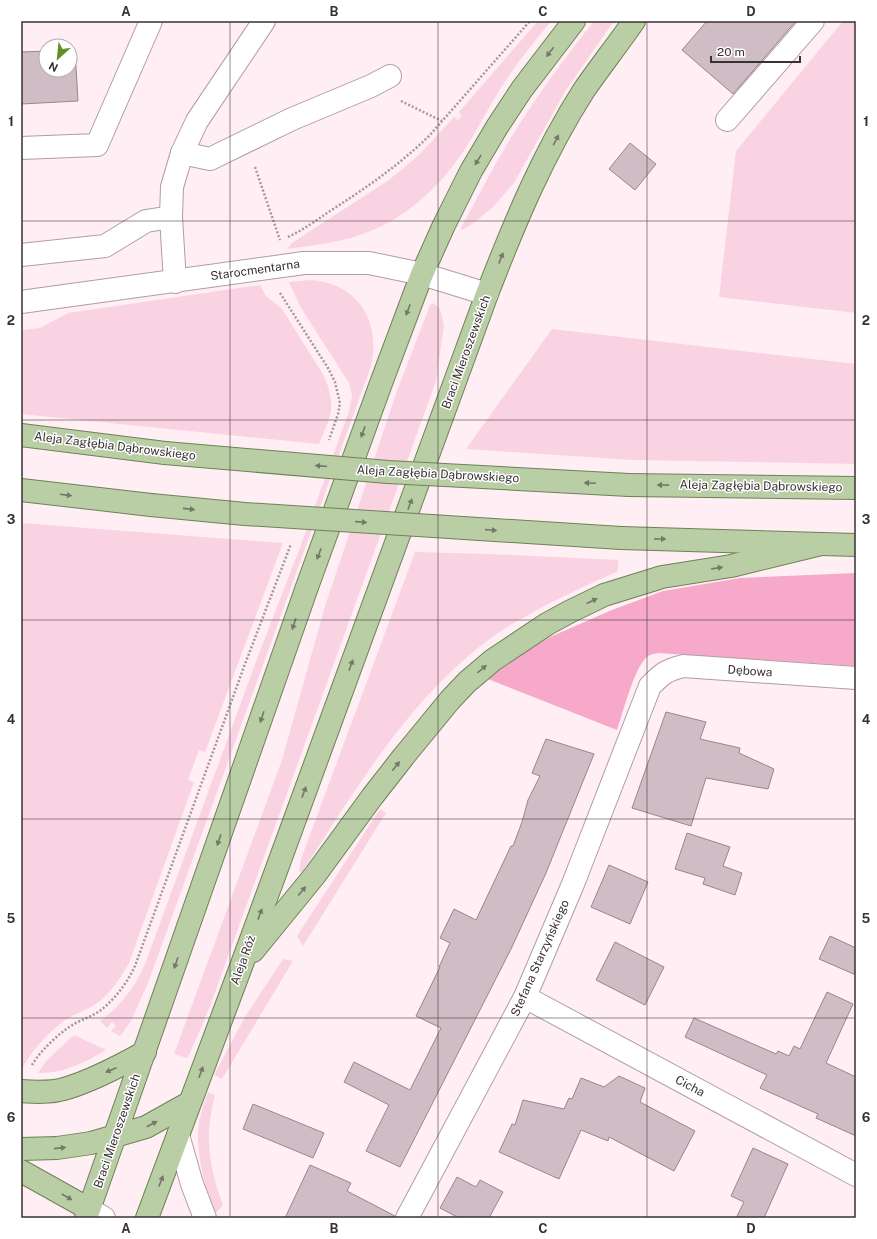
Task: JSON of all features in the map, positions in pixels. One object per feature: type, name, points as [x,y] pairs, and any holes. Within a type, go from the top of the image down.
[{"type":"main road","points":[[21,1091],[41,1092],[63,1089],[118,1067],[145,1052],[275,680],[380,386],[422,274],[471,171],[493,133],[522,89],[574,21]]},
{"type":"main road","name":"Braci Mieroszewskich","points":[[337,702],[511,232],[559,133],[584,90],[634,21]]},
{"type":"main road","name":"Aleja Zagłębia Dąbrowskiego","points":[[21,436],[165,453],[388,472],[629,484],[856,488]]},
{"type":"main road","points":[[23,491],[244,514],[621,538],[856,545]]},
{"type":"main road","points":[[242,964],[315,876],[372,797],[450,700],[467,682],[493,660],[547,624],[604,595],[662,577],[731,566],[821,544]]},
{"type":"main road","name":"Aleja Róż","points":[[147,1218],[242,964],[337,702]]},
{"type":"main road","name":"Braci Mieroszewskich","points":[[93,1215],[115,1137],[145,1052]]},
{"type":"main road","points":[[21,1149],[57,1148],[91,1144],[146,1127],[190,1103]]},
{"type":"main road","points":[[21,1171],[93,1215]]},
{"type":"street","points":[[21,148],[97,145],[151,21]]},
{"type":"street","points":[[175,282],[171,217],[172,187],[182,153],[197,121],[264,21]]},
{"type":"street","points":[[728,120],[813,21]]},
{"type":"street","points":[[182,153],[210,159],[292,119],[380,81]]},
{"type":"street","points":[[21,255],[106,246],[146,220],[171,217]]},
{"type":"street","name":"Starocmentarna","points":[[21,302],[175,282],[304,263],[369,263],[422,274],[487,294]]},
{"type":"street","name":"Dębowa","points":[[650,686],[662,674],[669,670],[683,666],[856,678]]},
{"type":"street","name":"Stefana Starzyńskiego","points":[[407,1218],[525,997],[573,884],[650,686]]},
{"type":"street","name":"Cicha","points":[[525,997],[856,1175]]},
{"type":"street","points":[[178,1135],[192,1184],[205,1218]]},
{"type":"path","points":[[276,243],[348,200],[394,168],[442,121],[530,21]]},
{"type":"path","points":[[380,81],[442,121]]},
{"type":"path","points":[[246,141],[281,240]]},
{"type":"path","points":[[32,1066],[38,1056],[66,1029],[95,1014],[107,1004],[119,992],[132,973],[245,664]]},
{"type":"shaded area","points":[[538,21],[551,21],[508,77],[459,158],[438,183],[415,205],[388,223],[363,234],[331,242],[287,249],[292,243],[389,180],[419,155],[454,117],[458,120],[462,116],[459,112]]},
{"type":"shaded area","points":[[594,21],[614,21],[566,90],[514,183],[493,207],[471,225],[462,230],[461,228],[517,128],[550,78]]},
{"type":"shaded area","points":[[843,21],[856,21],[856,313],[719,297],[736,151]]},
{"type":"shaded area","points":[[310,280],[327,283],[341,288],[353,297],[362,307],[369,320],[372,334],[373,350],[371,366],[148,983],[131,1021],[120,1036],[111,1031],[116,1026],[112,1022],[107,1028],[100,1021],[120,1003],[132,989],[145,964],[258,656],[301,545],[349,411],[352,396],[349,383],[301,308],[289,282]]},
{"type":"shaded area","points":[[260,285],[266,296],[282,309],[324,376],[330,396],[331,411],[327,426],[319,444],[21,414],[21,330],[40,328],[68,313]]},
{"type":"shaded area","points":[[434,303],[440,309],[444,325],[436,381],[209,1009],[187,1058],[174,1054],[282,760],[325,606],[397,391],[430,305]]},
{"type":"shaded area","points":[[552,329],[856,364],[856,464],[632,460],[466,449]]},
{"type":"shaded area","points":[[21,523],[283,543],[205,752],[199,750],[188,780],[194,782],[129,963],[118,982],[103,999],[67,1019],[51,1031],[30,1056],[21,1070]]},
{"type":"shaded area","points":[[415,552],[618,560],[618,571],[533,612],[495,635],[465,659],[438,685],[388,744],[344,807],[303,871],[299,872],[301,859]]},
{"type":"shaded area","points":[[856,573],[856,666],[658,653],[654,654],[644,660],[636,674],[617,730],[488,679],[526,650],[550,637],[612,610],[663,591],[740,578]]},
{"type":"shaded area","points":[[380,809],[386,813],[303,946],[297,936]]},
{"type":"shaded area","points":[[283,959],[293,961],[222,1079],[214,1075],[245,1017]]},
{"type":"shaded area","points":[[74,1035],[106,1050],[74,1066],[56,1072],[38,1073],[46,1061]]},
{"type":"shaded area","points":[[208,1092],[215,1095],[210,1124],[210,1151],[214,1177],[223,1205],[216,1213],[205,1185],[200,1162],[198,1140],[199,1121]]},
{"type":"building","points":[[707,21],[796,21],[733,94],[682,50]]},
{"type":"building","points":[[38,51],[38,78],[77,78],[78,101],[21,104],[21,52]]},
{"type":"building","points":[[630,143],[656,164],[635,190],[609,169]]},
{"type":"building","points":[[666,712],[706,722],[700,739],[740,748],[739,753],[774,769],[768,789],[706,778],[691,826],[632,808]]},
{"type":"building","points":[[546,739],[594,754],[546,873],[511,949],[400,1167],[366,1151],[389,1105],[344,1082],[354,1062],[410,1090],[441,1028],[416,1016],[450,943],[440,938],[454,909],[476,920],[511,846],[513,846],[528,800],[540,776],[532,773]]},
{"type":"building","points":[[687,833],[730,847],[723,866],[742,873],[735,895],[703,884],[705,878],[675,869]]},
{"type":"building","points":[[609,865],[648,882],[630,924],[591,907]]},
{"type":"building","points":[[830,936],[856,948],[856,975],[819,959]]},
{"type":"building","points":[[615,942],[664,967],[645,1005],[596,980]]},
{"type":"building","points":[[827,992],[853,1004],[826,1063],[856,1077],[856,1136],[816,1118],[818,1114],[760,1088],[767,1075],[685,1037],[694,1018],[776,1054],[778,1051],[789,1056],[794,1046],[800,1049]]},
{"type":"building","points":[[619,1076],[645,1088],[640,1102],[695,1131],[674,1171],[609,1137],[608,1141],[581,1130],[559,1179],[499,1152],[512,1124],[515,1125],[523,1100],[564,1109],[569,1098],[572,1099],[581,1078],[604,1087]]},
{"type":"building","points":[[253,1104],[324,1133],[313,1158],[243,1129]]},
{"type":"building","points":[[753,1148],[788,1164],[764,1218],[736,1218],[744,1202],[731,1196]]},
{"type":"building","points":[[310,1165],[351,1183],[347,1191],[395,1216],[395,1218],[285,1218]]},
{"type":"building","points":[[457,1177],[476,1187],[480,1180],[503,1192],[489,1218],[459,1218],[440,1208]]}]
